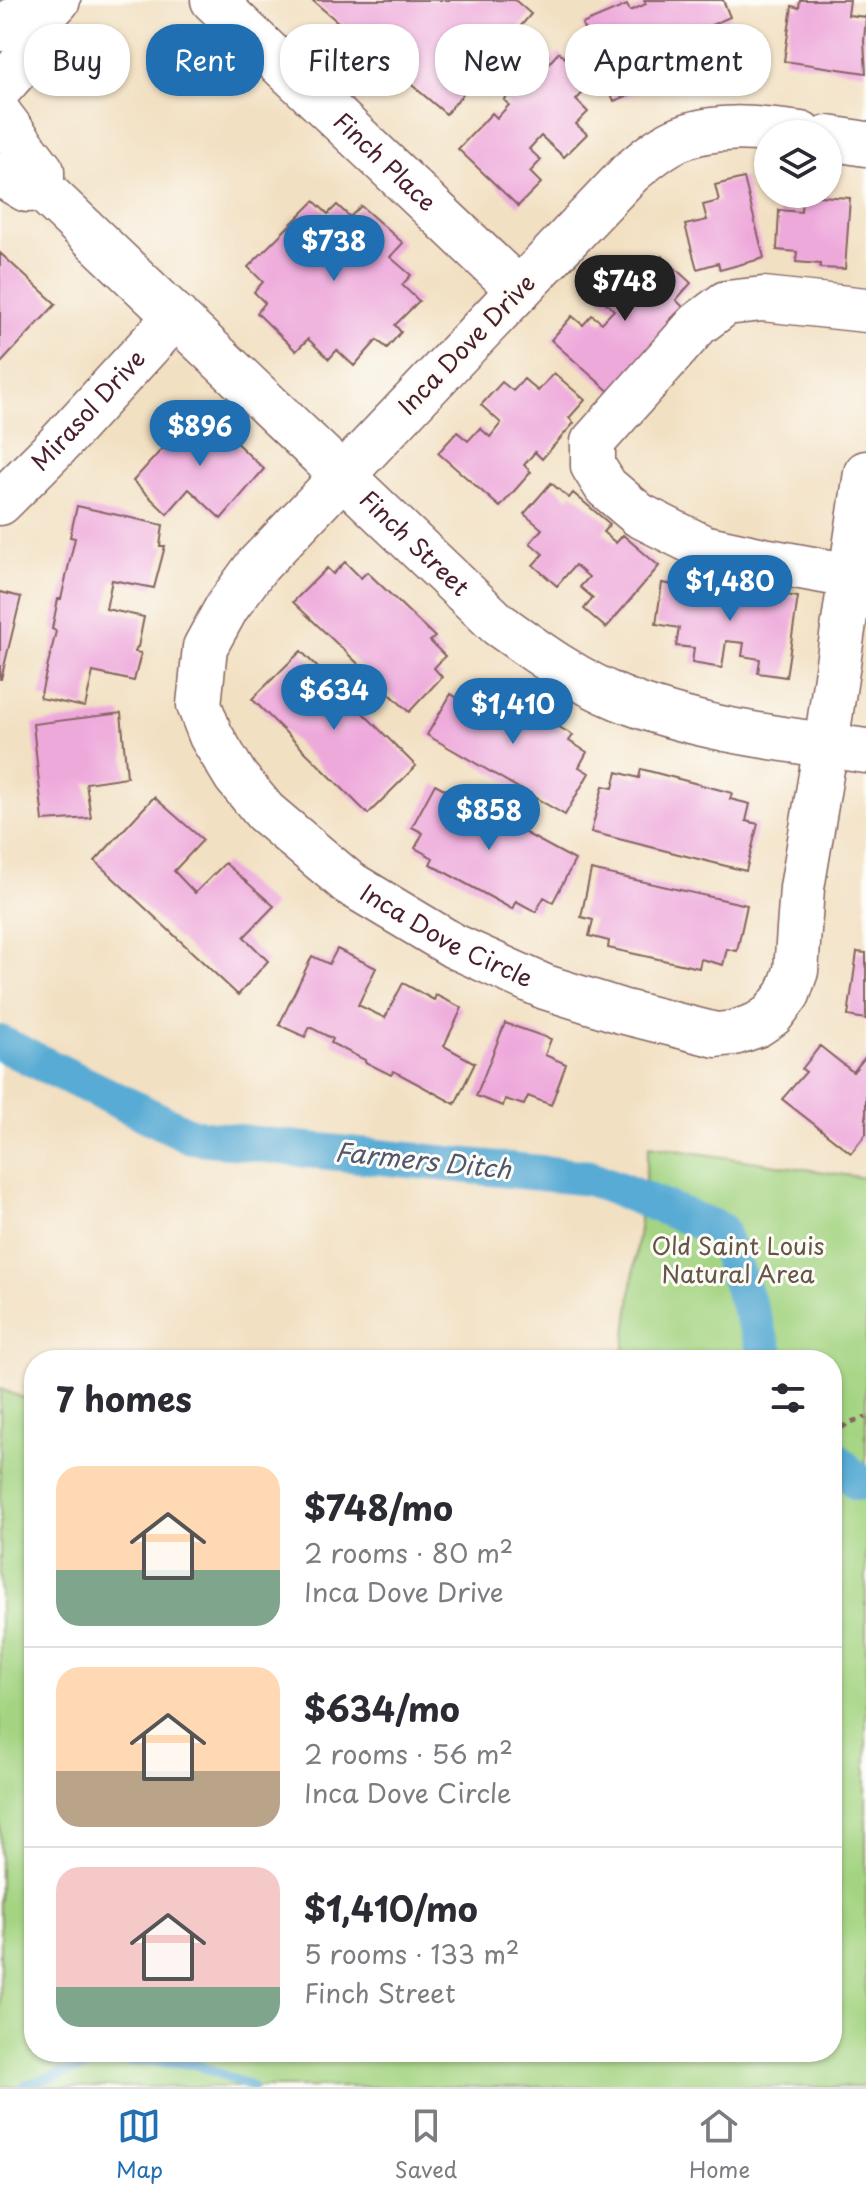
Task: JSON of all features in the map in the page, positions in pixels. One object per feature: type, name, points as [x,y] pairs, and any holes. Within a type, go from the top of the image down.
[{"type":"street","name":"Finch Place","points":[[213,0],[519,290]]},
{"type":"street","points":[[0,29],[20,15],[51,7]]},
{"type":"street","points":[[0,88],[35,45],[51,7]]},
{"type":"street","name":"Finch Street","points":[[0,115],[42,171],[42,189],[498,624],[558,666],[617,698],[686,721],[750,735],[846,748]]},
{"type":"street","name":"Inca Dove Drive","points":[[342,475],[630,173],[651,155],[676,139],[702,131],[754,131]]},
{"type":"street","points":[[842,140],[866,144]]},
{"type":"street","name":"Finch Street","points":[[0,174],[27,190],[42,189]]},
{"type":"street","points":[[851,576],[703,547],[639,515],[606,487],[593,466],[593,442],[698,324],[726,303],[763,299],[866,310]]},
{"type":"street","name":"Mirasol Drive","points":[[0,503],[57,446],[176,316]]},
{"type":"street","name":"Inca Dove Circle","points":[[342,475],[256,567],[227,607],[205,647],[199,705],[211,736],[236,777],[265,812],[349,883],[454,946],[545,987],[716,1035],[757,1025],[772,1015],[788,994],[796,971],[802,888],[846,748],[851,576],[866,473]]},
{"type":"path","points":[[842,1428],[866,1417]]},
{"type":"green space","name":"Old Saint Louis Natural Area","points":[[649,1146],[866,1178],[866,2087],[0,2087],[0,1389],[24,1398],[24,2062],[842,2062],[842,1350],[624,1350]]},
{"type":"building","points":[[312,0],[515,0],[531,14],[522,24],[435,24],[435,96],[461,96],[446,114],[419,91],[419,24],[340,24]]},
{"type":"building","points":[[644,0],[723,0],[730,17],[714,24],[582,24],[627,5],[630,11],[646,4]]},
{"type":"building","points":[[800,0],[850,0],[848,15],[866,17],[866,73],[784,61],[792,6],[799,8]]},
{"type":"building","points":[[559,52],[565,58],[565,96],[580,96],[576,100],[588,112],[576,124],[587,134],[564,157],[541,136],[529,149],[541,160],[530,172],[541,183],[518,206],[458,149],[492,113],[497,118],[509,105],[504,100],[508,96],[549,96],[549,63]]},
{"type":"building","points":[[744,178],[764,258],[720,270],[718,263],[697,269],[685,225],[707,220],[703,205],[719,201],[715,185]]},
{"type":"building","points":[[842,198],[850,198],[845,269],[820,268],[820,264],[796,262],[797,252],[777,250],[779,210],[801,212],[801,208],[842,208]]},
{"type":"building","points":[[314,201],[328,214],[337,205],[350,217],[361,206],[403,243],[390,257],[411,275],[402,285],[419,301],[395,325],[401,332],[387,348],[377,340],[354,366],[337,350],[329,359],[308,339],[296,351],[257,313],[265,303],[254,292],[263,282],[248,267]]},
{"type":"building","points":[[0,253],[56,304],[0,364]]},
{"type":"building","points":[[662,256],[691,283],[676,300],[683,307],[668,322],[672,326],[638,358],[641,361],[612,394],[551,340],[572,316],[583,325],[592,315],[602,323],[614,310],[598,296],[630,260],[646,274]]},
{"type":"building","points":[[554,373],[585,400],[569,418],[574,423],[542,459],[535,452],[524,465],[531,472],[500,507],[438,453],[457,432],[468,441],[480,428],[490,437],[501,423],[481,405],[502,382],[513,391],[524,379],[538,391]]},
{"type":"building","points":[[199,408],[264,469],[221,519],[189,489],[167,514],[133,481]]},
{"type":"building","points":[[551,483],[569,498],[573,493],[610,524],[603,532],[616,543],[623,535],[659,566],[606,628],[584,609],[593,598],[580,587],[589,577],[575,565],[557,586],[533,565],[543,554],[530,543],[542,529],[524,514]]},
{"type":"building","points":[[77,506],[163,525],[160,546],[165,546],[154,588],[112,580],[106,609],[144,617],[135,652],[141,653],[134,681],[93,672],[85,707],[40,698],[56,631],[52,629],[58,599],[61,599],[75,538],[70,537]]},
{"type":"building","points":[[345,562],[361,578],[367,572],[435,637],[430,641],[445,656],[434,668],[442,677],[409,712],[293,602],[327,568],[333,574]]},
{"type":"building","points":[[687,580],[734,587],[733,598],[749,600],[751,589],[798,597],[786,677],[758,673],[760,659],[742,656],[744,643],[726,641],[722,668],[692,663],[694,648],[676,646],[679,628],[656,624],[662,583],[685,587]]},
{"type":"building","points":[[0,592],[21,597],[1,679],[0,679]]},
{"type":"building","points":[[301,651],[416,766],[368,814],[252,699]]},
{"type":"building","points":[[467,685],[487,696],[492,689],[573,735],[569,741],[587,752],[579,767],[589,773],[565,815],[427,735],[451,694],[459,699]]},
{"type":"building","points":[[121,713],[127,777],[86,783],[91,818],[43,821],[33,724]]},
{"type":"building","points":[[641,769],[732,793],[730,799],[750,804],[746,821],[758,824],[746,871],[591,832],[603,786],[613,788],[617,772],[639,778]]},
{"type":"building","points":[[435,784],[575,860],[553,902],[544,897],[536,912],[516,901],[512,909],[430,864],[433,858],[415,848],[423,833],[412,827]]},
{"type":"building","points":[[154,797],[203,840],[174,871],[195,893],[225,863],[274,906],[244,937],[268,961],[238,995],[95,861]]},
{"type":"building","points":[[591,870],[747,905],[737,951],[727,949],[723,965],[701,959],[699,968],[608,948],[609,941],[589,936],[593,920],[581,917]]},
{"type":"building","points":[[337,949],[376,968],[358,1005],[385,1018],[403,983],[434,1000],[436,995],[462,1008],[444,1046],[475,1063],[455,1104],[394,1071],[391,1075],[365,1062],[310,1027],[305,1037],[279,1025],[312,956],[329,964]]},
{"type":"building","points":[[857,952],[866,953],[866,1019],[848,1016]]},
{"type":"building","points":[[505,1023],[551,1039],[545,1055],[566,1064],[551,1105],[528,1096],[524,1105],[505,1099],[503,1106],[476,1096]]},
{"type":"building","points":[[820,1046],[853,1072],[866,1056],[866,1134],[851,1153],[782,1099],[806,1072],[802,1069]]},
{"type":"waterway","name":"Farmers Ditch","points":[[0,1043],[191,1136],[590,1178],[720,1230],[765,1350]]},
{"type":"waterway","name":"Farmers Ditch","points":[[842,1466],[858,1482],[866,1483]]},
{"type":"waterway","points":[[24,2087],[100,2062]]},
{"type":"waterway","points":[[151,2062],[195,2064],[252,2087]]}]
